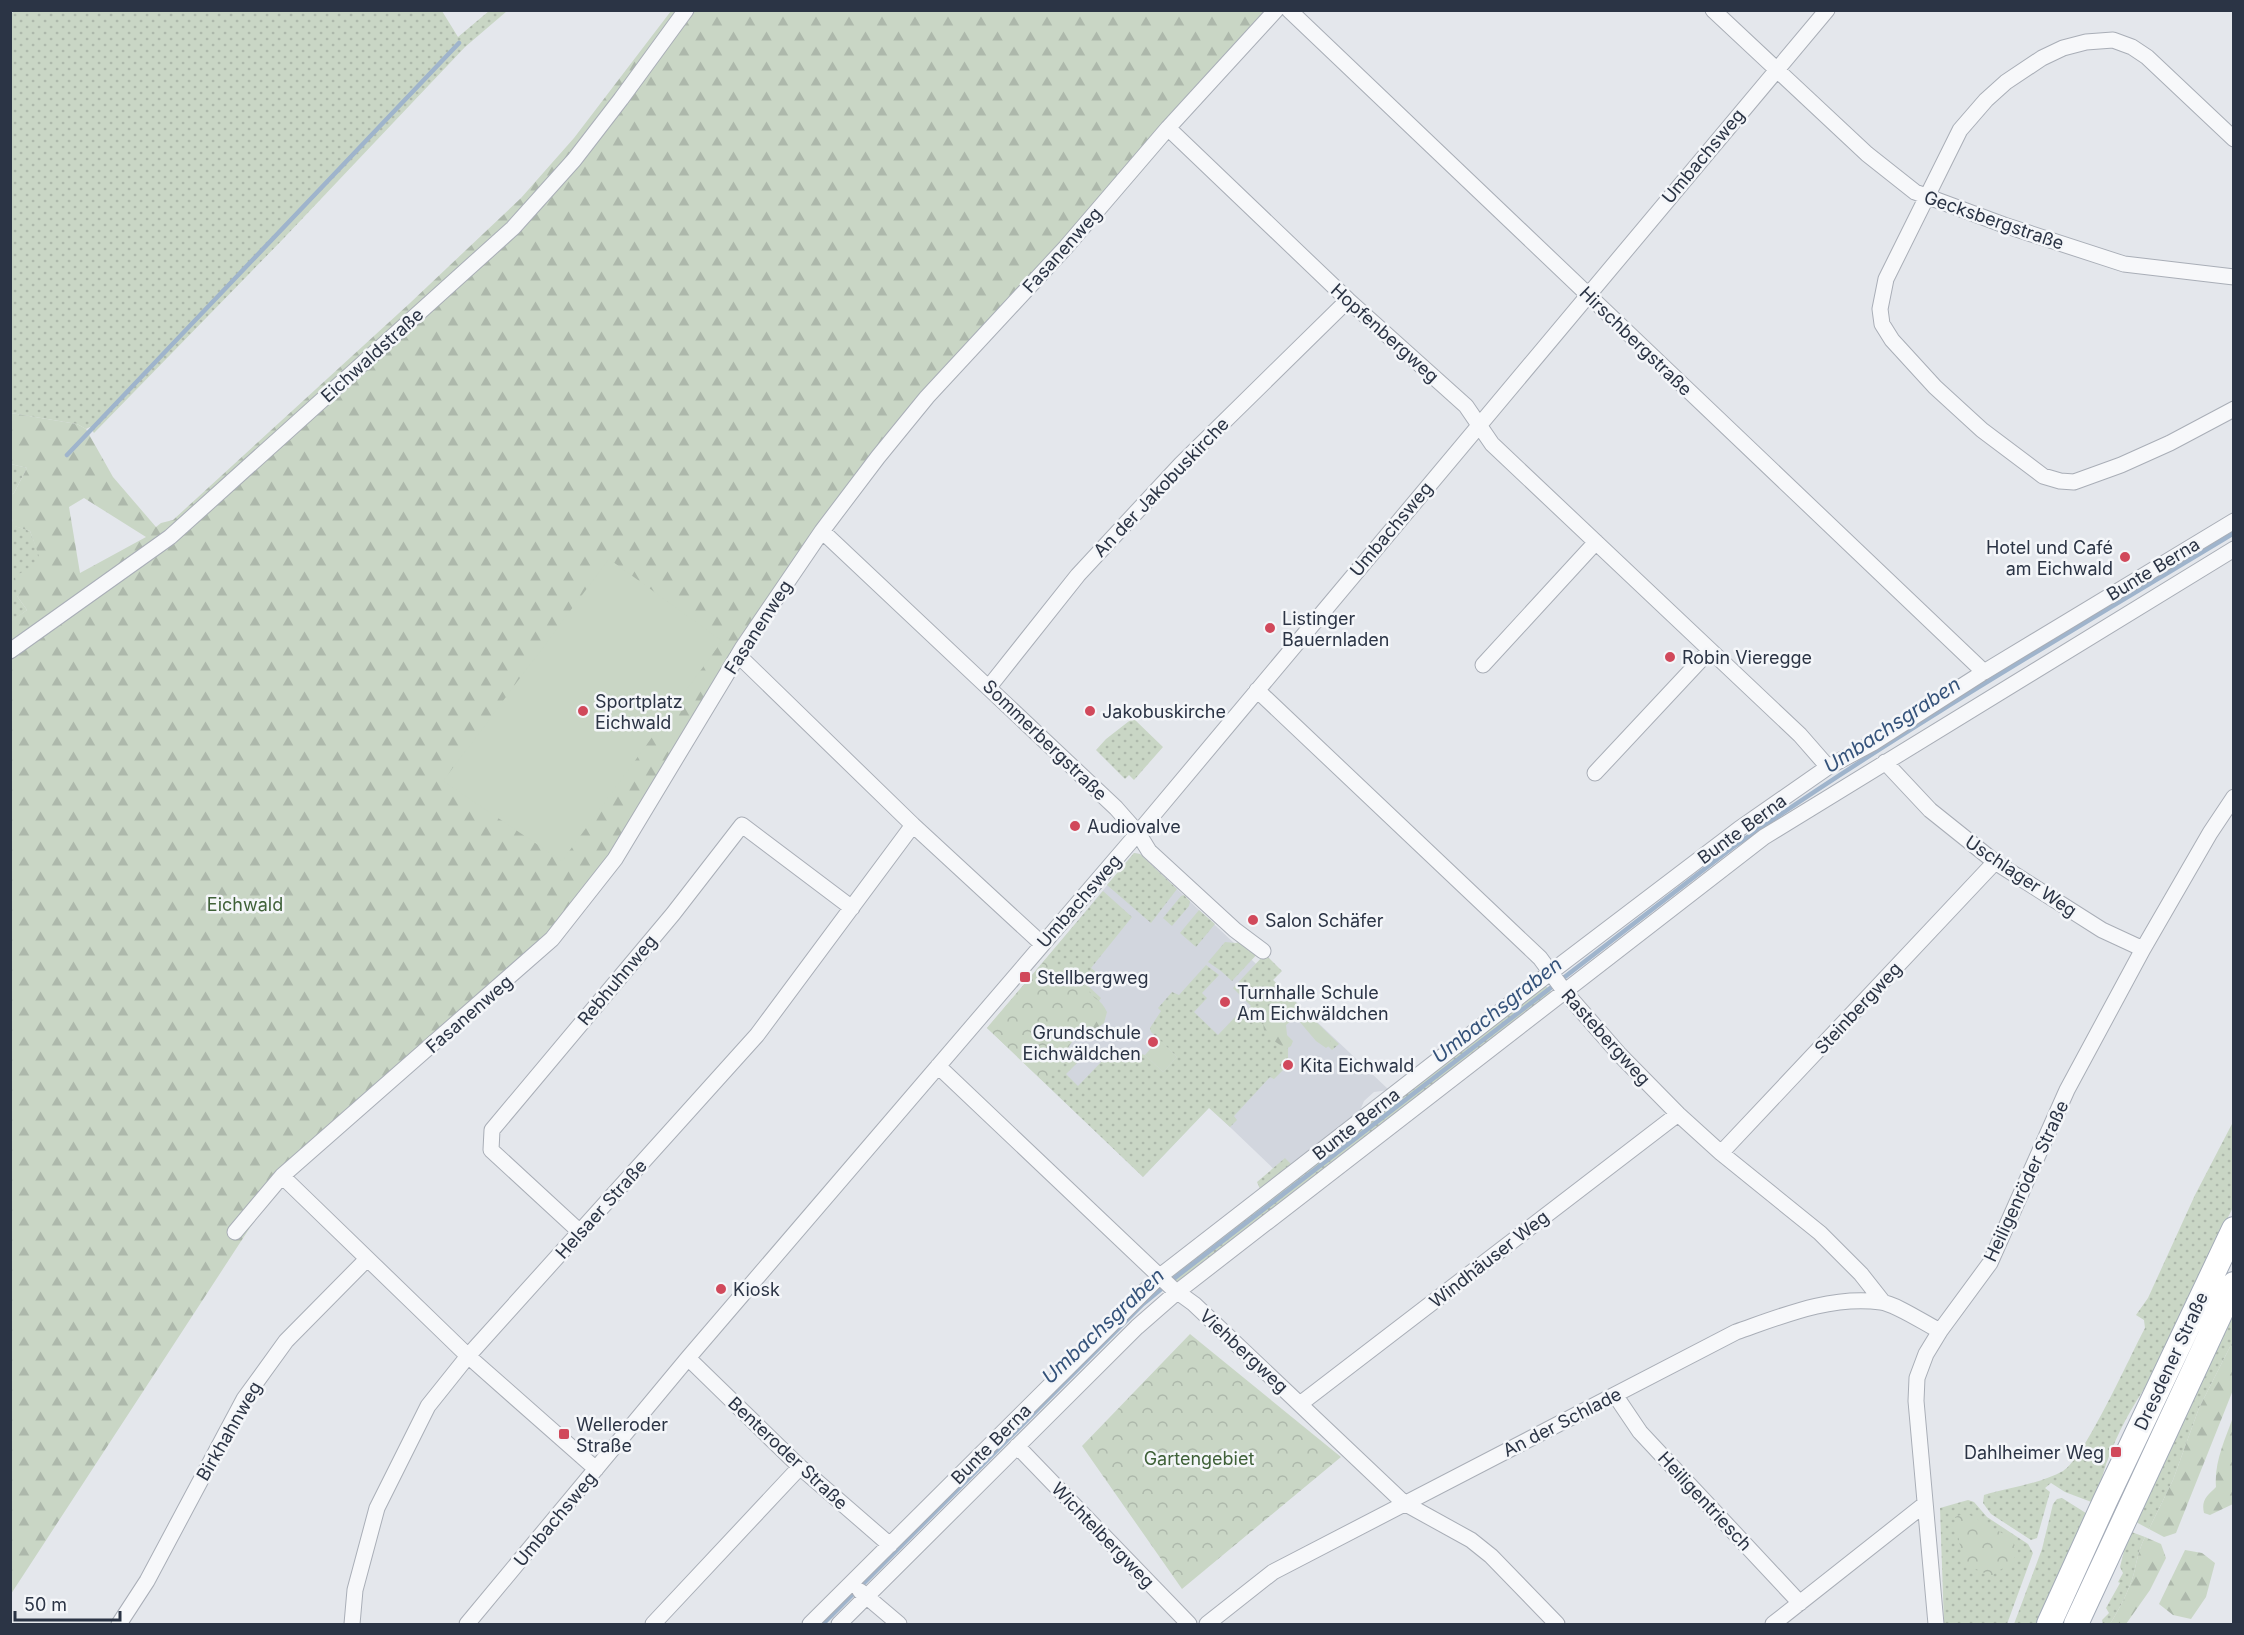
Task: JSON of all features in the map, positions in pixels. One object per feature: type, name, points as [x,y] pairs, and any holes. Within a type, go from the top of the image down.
[{"type":"main road","name":"Dresdener Straße","points":[[2049,1624],[2234,1229]]},
{"type":"main road","name":"Dresdener Straße","points":[[2076,1624],[2234,1284]]},
{"type":"street","name":"Eichwaldstraße","points":[[10,651],[170,537],[513,228],[574,160],[686,10]]},
{"type":"street","name":"Fasanenweg","points":[[235,1232],[282,1176],[552,939],[615,859],[738,655],[822,531],[878,457],[927,397],[1066,247],[1168,128],[1276,10]]},
{"type":"street","name":"Hirschbergstraße","points":[[1288,10],[1984,672]]},
{"type":"street","name":"Gecksbergstraße","points":[[1713,10],[1867,154],[1915,192],[2004,225],[2124,264],[2234,277]]},
{"type":"street","name":"Umbachsweg","points":[[467,1624],[688,1358],[1138,833],[1827,10]]},
{"type":"street","points":[[2234,139],[2147,57],[2132,46],[2113,40],[2086,42],[2063,48],[2042,58],[2006,82],[1986,100],[1960,130],[1886,279],[1880,309],[1882,324],[1892,340],[1935,387],[2010,453],[2043,476],[2074,482],[2110,470],[2170,443],[2234,409]]},
{"type":"street","name":"Hopfenbergweg","points":[[1168,128],[1348,300],[1466,406],[1491,444],[1800,735],[1828,767]]},
{"type":"street","name":"An der Jakobuskirche","points":[[989,687],[1078,575],[1181,464],[1348,300]]},
{"type":"street","name":"Bunte Berna","points":[[810,1624],[859,1590],[1017,1446],[1137,1326],[1168,1284],[1558,982],[1739,829],[1828,767],[1873,743],[1984,672],[2234,521]]},
{"type":"street","name":"Sommerbergstraße","points":[[822,531],[1116,808],[1157,858],[1234,930],[1263,951]]},
{"type":"street","points":[[1483,665],[1596,542]]},
{"type":"street","name":"Bunte Berna","points":[[839,1624],[890,1545],[1168,1284],[1558,982],[1764,837],[2234,549]]},
{"type":"street","points":[[1595,773],[1710,650]]},
{"type":"street","points":[[738,655],[913,825],[1042,944]]},
{"type":"street","name":"Rastebergweg","points":[[1257,690],[1540,958],[1620,1055],[1678,1114],[1721,1153],[1820,1233],[1862,1274],[1883,1302]]},
{"type":"street","name":"Uschlager Weg","points":[[1885,762],[1930,810],[1995,862],[2102,930],[2143,949]]},
{"type":"street","name":"Heiligenröder Straße","points":[[1936,1624],[1916,1401],[1917,1378],[1926,1354],[1940,1331],[1990,1263],[2067,1090],[2143,949],[2210,833],[2234,797]]},
{"type":"street","name":"Rebhuhnweg","points":[[580,1232],[491,1150],[492,1130],[673,914],[742,825],[852,908]]},
{"type":"street","name":"Helsaer Straße","points":[[352,1624],[355,1590],[377,1508],[428,1406],[468,1356],[757,1035],[913,825]]},
{"type":"street","name":"Steinbergweg","points":[[1721,1153],[1995,862]]},
{"type":"street","name":"Viehbergweg","points":[[938,1066],[1404,1503],[1472,1540],[1491,1556],[1557,1624]]},
{"type":"street","name":"Windhäuser Weg","points":[[1300,1404],[1678,1114]]},
{"type":"street","points":[[282,1176],[468,1356],[596,1469]]},
{"type":"street","name":"Birkhahnweg","points":[[119,1624],[147,1581],[244,1399],[286,1341],[367,1259]]},
{"type":"street","name":"An der Schlade","points":[[1207,1624],[1273,1572],[1736,1332],[1794,1311],[1843,1301],[1883,1302],[1940,1331]]},
{"type":"street","name":"Benteroder Straße","points":[[688,1358],[800,1467],[890,1545]]},
{"type":"street","name":"Heiligentriesch","points":[[1615,1395],[1640,1432],[1800,1603]]},
{"type":"street","name":"Wichtelbergweg","points":[[1017,1446],[1189,1624]]},
{"type":"street","points":[[653,1624],[800,1467]]},
{"type":"street","points":[[1773,1624],[1925,1504]]},
{"type":"street","points":[[859,1590],[899,1624]]},
{"type":"shaded area","name":"Grundschule Eichwäldchen","points":[[1134,853],[1140,854],[1389,1090],[1374,1092],[1364,1101],[1359,1113],[1279,1174],[1209,1107],[1143,1177],[1044,1082],[1099,1003],[1046,959]]},
{"type":"green space","points":[[15,10],[442,11],[458,37],[489,11],[507,11],[465,47],[284,238],[94,433],[90,427],[86,429],[77,424],[11,413],[10,15]]},
{"type":"green space","name":"Eichwald","points":[[671,11],[1282,11],[933,397],[833,523],[555,942],[279,1183],[11,1594],[10,622],[27,610],[17,596],[15,576],[41,562],[30,531],[14,526],[11,515],[11,495],[27,468],[11,464],[11,413],[77,424],[86,429],[113,477],[156,527],[173,520],[521,198],[574,138]],"holes":[[[84,498],[146,537],[80,573],[69,507]]]},
{"type":"green space","points":[[11,464],[27,468],[11,495]]},
{"type":"green space","points":[[10,515],[15,526],[30,531],[42,562],[17,596],[27,610],[11,622]]},
{"type":"green space","name":"Sportplatz Eichwald","points":[[609,559],[722,641],[562,861],[443,781]]},
{"type":"green space","points":[[1133,718],[1163,747],[1134,780],[1129,775],[1125,779],[1096,750]]},
{"type":"green space","points":[[1134,853],[1140,854],[1177,889],[1151,923],[1107,885]]},
{"type":"green space","points":[[1103,891],[1132,917],[1091,968],[1096,972],[1086,984],[1101,998],[1065,1052],[1077,1063],[1066,1074],[1078,1086],[1105,1058],[1123,1049],[1145,1055],[1163,1072],[1177,1057],[1151,1032],[1150,1028],[1161,1011],[1158,1008],[1172,992],[1179,995],[1206,965],[1219,975],[1202,993],[1207,998],[1194,1012],[1218,1035],[1239,1013],[1242,1015],[1251,1006],[1233,988],[1265,954],[1282,971],[1273,980],[1339,1044],[1332,1050],[1294,1013],[1278,1030],[1288,1042],[1288,1065],[1274,1079],[1270,1077],[1234,1116],[1237,1120],[1230,1127],[1209,1108],[1143,1177],[987,1028]]},
{"type":"green space","points":[[1184,895],[1190,901],[1189,906],[1172,926],[1163,918]]},
{"type":"green space","points":[[1199,910],[1215,924],[1196,947],[1180,933]]},
{"type":"green space","points":[[1241,941],[1261,950],[1232,981],[1208,962],[1225,942]]},
{"type":"green space","points":[[1046,959],[1100,1002],[1044,1082],[987,1028]]},
{"type":"green space","points":[[1064,971],[1077,977],[1107,1012],[1104,1023],[1093,1032],[1084,1032],[1073,1025],[1056,973]]},
{"type":"green space","points":[[1545,985],[1552,993],[1177,1283],[1169,1274]]},
{"type":"green space","points":[[1285,999],[1292,1002],[1331,1039],[1330,1045],[1326,1048],[1316,1041],[1299,1021],[1292,1020],[1286,1025],[1287,1035],[1293,1041],[1291,1046],[1286,1049],[1267,1036],[1264,1027],[1266,1013]]},
{"type":"green space","points":[[1159,1039],[1177,1057],[1163,1072],[1145,1055]]},
{"type":"green space","points":[[2233,1122],[2233,1207],[2150,1381],[2116,1439],[2094,1503],[2065,1492],[2051,1483],[2045,1488],[2050,1492],[2037,1538],[2031,1540],[1991,1514],[1983,1503],[1984,1495],[2055,1475],[2072,1462],[2083,1447],[2107,1405],[2145,1328],[2144,1320],[2136,1315],[2148,1298],[2195,1195]]},
{"type":"green space","points":[[1285,1158],[1291,1164],[1260,1189],[1257,1182]]},
{"type":"green space","points":[[2233,1308],[2233,1341],[2199,1408],[2173,1480],[2149,1529],[2134,1521]]},
{"type":"green space","name":"Gartengebiet","points":[[1190,1334],[1341,1457],[1182,1589],[1082,1446]]},
{"type":"green space","points":[[2233,1341],[2233,1390],[2176,1533],[2164,1537],[2149,1529],[2173,1480],[2199,1408]]},
{"type":"green space","points":[[2233,1417],[2233,1504],[2210,1515],[2204,1513],[2204,1501],[2216,1487],[2218,1460]]},
{"type":"green space","points":[[2062,1498],[2089,1515],[2037,1624],[2014,1624],[2042,1549],[2053,1504],[2057,1499]]},
{"type":"green space","points":[[1968,1500],[1974,1502],[1987,1517],[2028,1544],[2033,1553],[2007,1624],[1944,1624],[1940,1508]]},
{"type":"green space","points":[[1966,1513],[2009,1537],[2018,1551],[2012,1562],[1991,1576],[1963,1563],[1955,1517]]},
{"type":"green space","points":[[2129,1531],[2145,1537],[2124,1599],[2110,1624],[2103,1624],[2102,1620],[2109,1613],[2106,1608],[2123,1573],[2120,1567]]},
{"type":"green space","points":[[2145,1537],[2161,1544],[2166,1558],[2150,1590],[2126,1624],[2110,1624],[2130,1586]]},
{"type":"green space","points":[[2185,1550],[2202,1553],[2215,1563],[2206,1597],[2191,1619],[2173,1615],[2159,1604]]},
{"type":"waterway","points":[[67,455],[459,43]]},
{"type":"waterway","name":"Umbachsgraben","points":[[823,1624],[1143,1304],[1176,1277],[1733,847],[1918,725],[2234,533]]},
{"type":"place","name":"Hotel und Café am Eichwald","points":[[2125,557]]},
{"type":"place","name":"Listinger Bauernladen","points":[[1270,628]]},
{"type":"place","name":"Robin Vieregge","points":[[1670,657]]},
{"type":"place","name":"Sportplatz Eichwald","points":[[583,711]]},
{"type":"place","name":"Jakobuskirche","points":[[1090,711]]},
{"type":"place","name":"Audiovalve","points":[[1075,826]]},
{"type":"place","name":"Salon Schäfer","points":[[1253,920]]},
{"type":"place","name":"Stellbergweg","points":[[1025,977]]},
{"type":"place","name":"Turnhalle Schule Am Eichwäldchen","points":[[1225,1002]]},
{"type":"place","name":"Grundschule Eichwäldchen","points":[[1153,1042]]},
{"type":"place","name":"Kita Eichwald","points":[[1288,1065]]},
{"type":"place","name":"Kiosk","points":[[721,1289]]},
{"type":"place","name":"Welleroder Straße","points":[[564,1434]]},
{"type":"place","name":"Dahlheimer Weg","points":[[2116,1452]]}]
